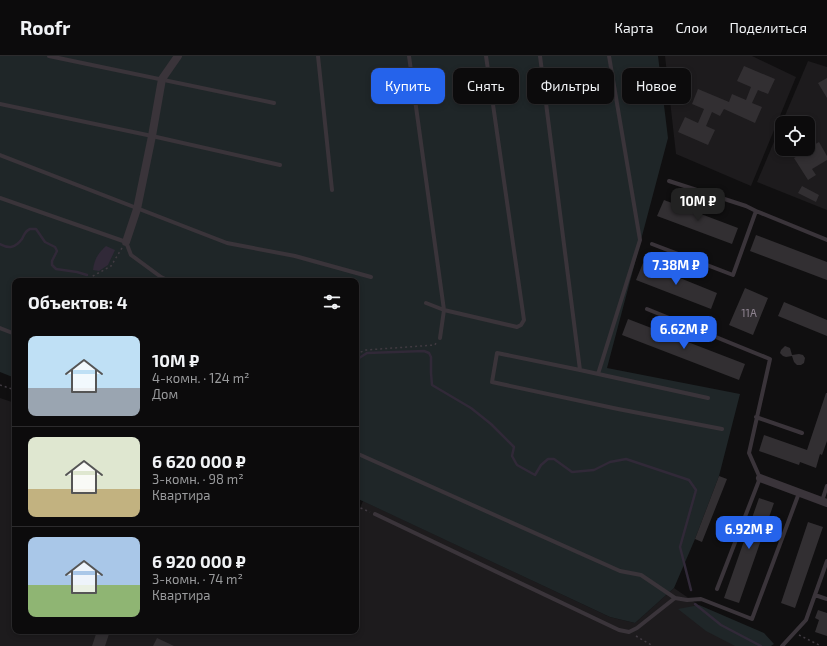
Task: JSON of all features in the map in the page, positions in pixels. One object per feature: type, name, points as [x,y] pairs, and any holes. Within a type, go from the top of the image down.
[{"type":"street","points":[[126,242],[137,209],[162,79],[178,56]]},
{"type":"street","points":[[760,478],[824,502]]},
{"type":"lane","points":[[49,56],[274,103]]},
{"type":"lane","points":[[318,56],[332,190]]},
{"type":"lane","points":[[409,56],[444,310],[440,338]]},
{"type":"lane","points":[[426,303],[444,310],[517,327],[522,325],[524,320],[486,56]]},
{"type":"lane","points":[[540,56],[580,370]]},
{"type":"lane","points":[[598,374],[640,240],[609,56]]},
{"type":"lane","points":[[0,104],[280,165]]},
{"type":"lane","points":[[0,156],[227,243],[295,256],[372,277]]},
{"type":"lane","points":[[669,180],[746,206],[756,212],[827,240]]},
{"type":"lane","points":[[0,198],[126,242],[131,255],[163,278]]},
{"type":"lane","points":[[652,244],[733,275],[756,212]]},
{"type":"lane","points":[[647,309],[770,359],[749,452],[760,478],[717,589]]},
{"type":"lane","points":[[0,328],[12,333]]},
{"type":"lane","points":[[708,398],[497,353],[492,382],[618,409],[722,429]]},
{"type":"lane","points":[[756,417],[802,433]]},
{"type":"lane","points":[[359,454],[620,571],[641,575],[675,598],[701,600],[752,619],[799,493]]},
{"type":"lane","points":[[824,502],[827,486]]},
{"type":"lane","points":[[375,514],[619,630],[629,632],[637,628],[675,598]]},
{"type":"lane","points":[[782,646],[806,620],[827,561]]},
{"type":"lane","points":[[815,595],[827,600]]},
{"type":"path","points":[[89,278],[111,266],[126,242]]},
{"type":"path","points":[[359,353],[366,350],[435,345],[440,338]]},
{"type":"path","points":[[0,385],[12,389]]},
{"type":"path","points":[[359,507],[375,514]]},
{"type":"path","points":[[629,632],[653,646]]},
{"type":"path","points":[[794,633],[821,646]]},
{"type":"shaded area","points":[[0,56],[658,56],[659,68],[622,68],[622,104],[664,104],[668,138],[607,368],[740,394],[719,476],[695,539],[674,588],[635,623],[610,617],[359,499],[359,278],[12,278],[12,377],[0,372]]},
{"type":"shaded area","points":[[665,56],[752,56],[796,77],[780,116],[775,116],[775,128],[751,186],[676,154],[670,104],[691,104],[691,68],[666,68]]},
{"type":"shaded area","points":[[808,61],[827,67],[827,210],[757,182],[775,139],[775,156],[815,156],[815,116],[785,116]]},
{"type":"shaded area","points":[[106,246],[115,250],[108,265],[99,271],[93,270],[97,257]]},
{"type":"shaded area","points":[[0,398],[12,402],[12,634],[359,634],[359,510],[363,501],[610,617],[635,623],[674,588],[758,646],[0,646]]},
{"type":"shaded area","points":[[699,605],[764,633],[774,644],[771,646],[735,646],[706,631],[678,609]]},
{"type":"building","points":[[744,66],[775,79],[768,94],[758,90],[752,103],[762,107],[755,123],[724,109],[720,116],[712,112],[706,126],[715,130],[708,145],[678,132],[685,117],[698,123],[704,109],[692,104],[698,89],[729,102],[732,94],[746,100],[751,87],[737,81]]},
{"type":"building","points":[[827,78],[827,98],[818,83]]},
{"type":"building","points":[[819,142],[827,156],[827,160],[812,169],[816,175],[808,180],[794,158],[797,156],[815,156],[815,144]]},
{"type":"building","points":[[802,186],[819,195],[816,202],[798,193]]},
{"type":"building","points":[[664,200],[738,228],[732,244],[657,216]]},
{"type":"building","points":[[756,235],[827,262],[827,280],[750,251]]},
{"type":"building","points":[[643,263],[717,293],[711,309],[636,280]]},
{"type":"building","points":[[745,288],[768,298],[753,335],[729,325]]},
{"type":"building","points":[[784,302],[827,320],[827,336],[778,316]]},
{"type":"building","points":[[628,319],[745,364],[739,380],[622,335]]},
{"type":"building","points":[[785,346],[790,348],[792,355],[803,355],[805,358],[804,363],[797,365],[792,356],[783,356],[780,353]]},
{"type":"building","points":[[826,393],[827,441],[822,455],[820,454],[816,468],[800,462],[799,465],[759,451],[764,435],[807,450]]},
{"type":"building","points":[[719,476],[727,479],[702,542],[695,539]]},
{"type":"building","points":[[759,498],[774,503],[739,603],[724,598]]},
{"type":"building","points":[[808,522],[823,527],[795,608],[781,603]]},
{"type":"building","points":[[818,610],[827,613],[827,636],[815,632],[819,620],[815,618]]},
{"type":"building","points":[[96,634],[109,634],[105,646],[92,646]]},
{"type":"building","points":[[157,638],[174,646],[153,646]]},
{"type":"waterway","points":[[0,244],[6,247],[12,247],[22,239],[27,231],[30,229],[36,229],[45,242],[55,247],[57,251],[52,261],[52,265],[56,269],[87,275]]},
{"type":"waterway","points":[[359,358],[367,353],[424,351],[429,353],[431,357],[432,385],[471,408],[491,424],[514,447],[512,456],[517,465],[535,475],[541,465],[548,459],[554,459],[572,472],[594,470],[610,462],[626,459],[689,480],[696,490],[680,547],[691,590]]},
{"type":"waterway","points":[[695,604],[721,625],[761,646]]}]
